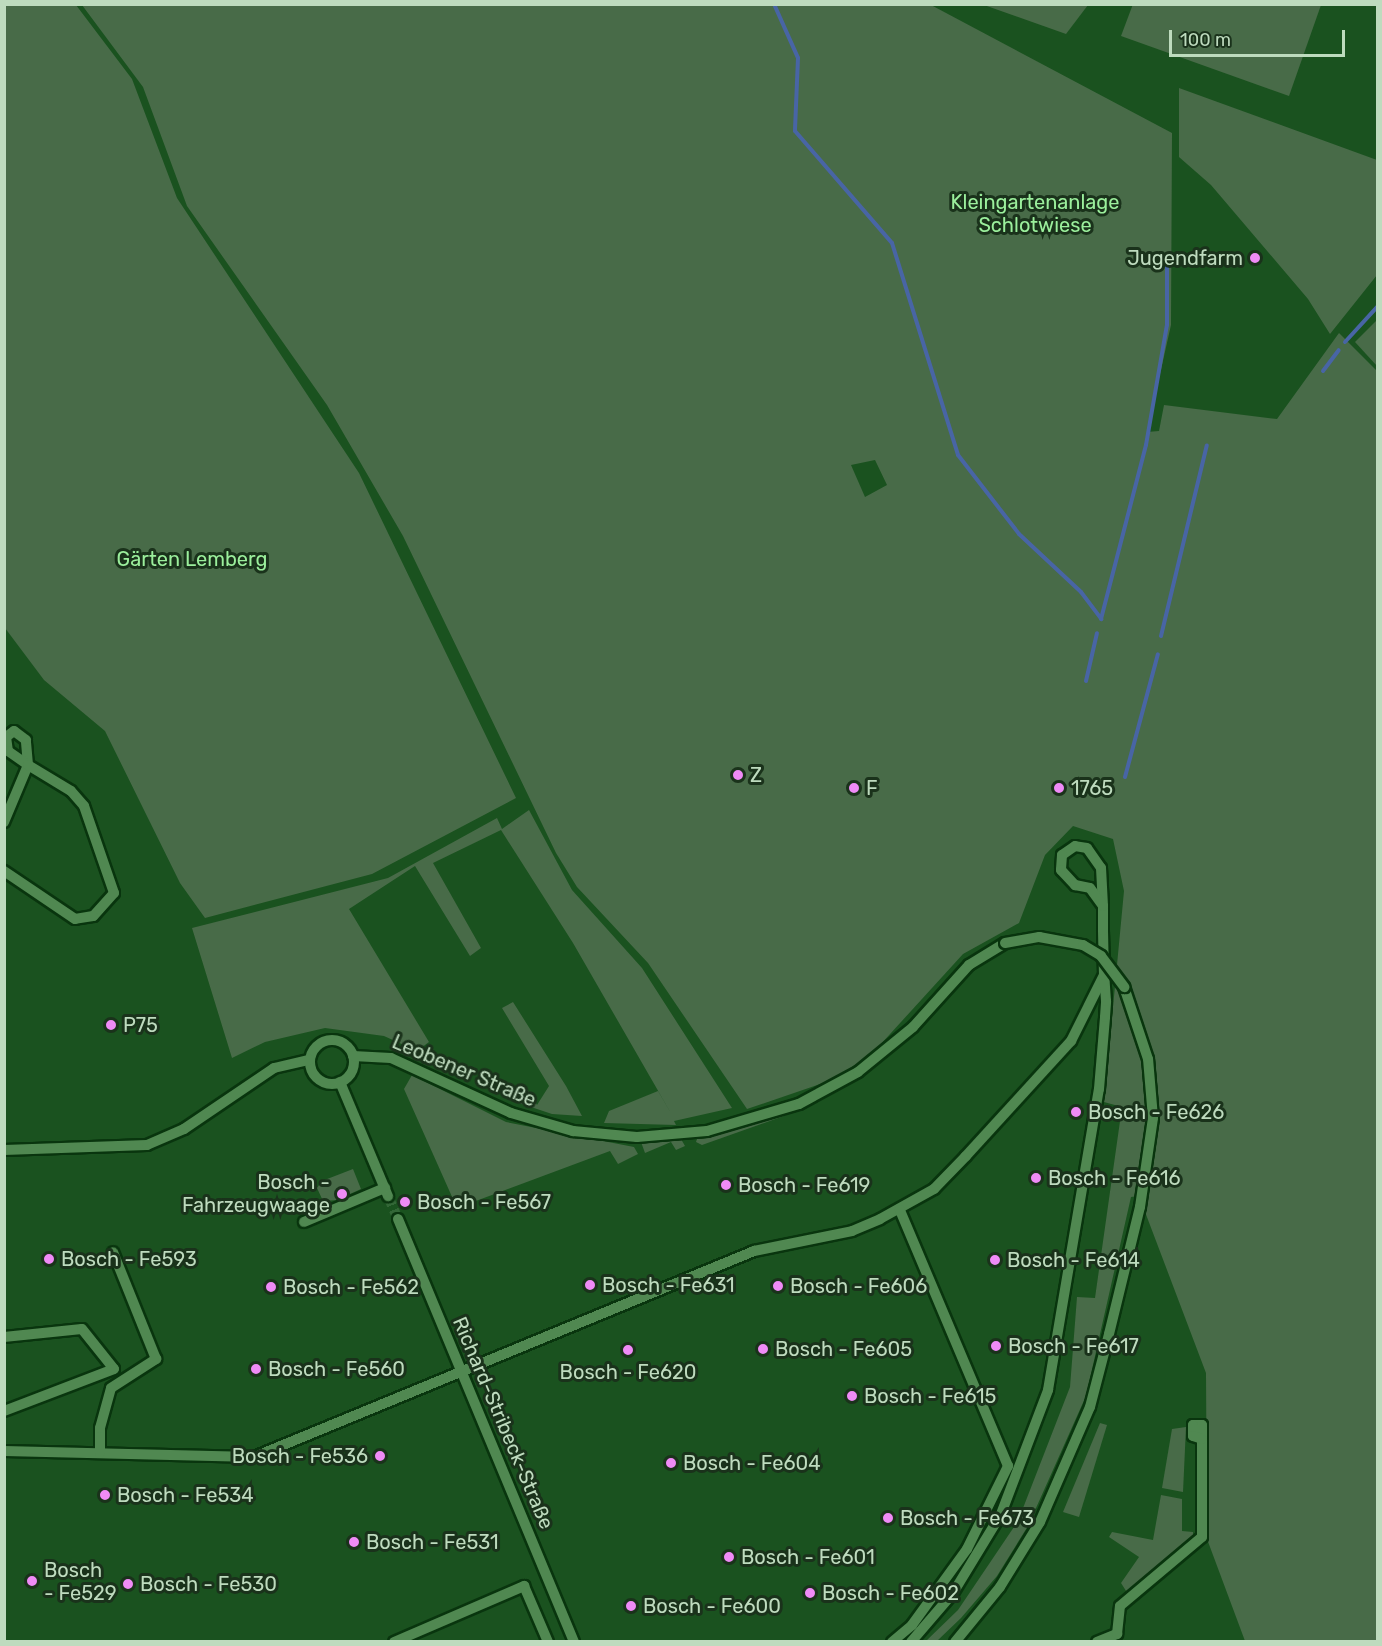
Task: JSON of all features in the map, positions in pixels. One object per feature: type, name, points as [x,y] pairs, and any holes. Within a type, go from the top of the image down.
[{"type":"street","points":[[4,822],[28,765],[71,791],[84,806],[114,892],[93,916],[75,919],[4,871]]},
{"type":"street","points":[[911,1641],[973,1563],[1001,1514],[1039,1422],[1058,1346],[1099,1089],[1104,975],[1101,868],[1087,848],[1075,846],[1062,855],[1061,870],[1075,885],[1090,888],[1102,906]]},
{"type":"street","name":"Leobener Straße","points":[[353,1056],[391,1058],[511,1113],[573,1131],[637,1137],[707,1131],[799,1104],[858,1072],[913,1027],[969,965],[1005,943],[1039,937],[1083,945],[1101,956],[1124,987],[1148,1059],[1153,1118],[1140,1207],[1090,1407],[1040,1522],[1000,1587],[955,1641]]},
{"type":"street","points":[[4,1451],[254,1457],[754,1251],[852,1231],[900,1210],[934,1189],[1071,1041],[1104,975]]},
{"type":"street","points":[[330,1040],[345,1044],[353,1056],[351,1072],[340,1082],[319,1079],[310,1060],[316,1046],[330,1040]]},
{"type":"street","points":[[4,1150],[147,1145],[184,1129],[274,1068],[310,1060]]},
{"type":"street","points":[[304,1222],[386,1192],[340,1082]]},
{"type":"street","points":[[892,1641],[912,1625],[967,1549],[1008,1466],[900,1210]]},
{"type":"street","name":"Richard-Stribeck-Straße","points":[[398,1219],[574,1641]]},
{"type":"street","points":[[100,1453],[100,1428],[111,1388],[156,1359],[113,1252]]},
{"type":"street","points":[[4,1337],[82,1329],[114,1369],[4,1411]]},
{"type":"street","points":[[1097,1641],[1120,1638],[1120,1606],[1202,1536],[1202,1439]]},
{"type":"street","points":[[394,1641],[524,1586],[548,1641]]},
{"type":"green space","points":[[1133,4],[1321,5],[1289,96],[1121,36]]},
{"type":"green space","name":"Gärten Lemberg","points":[[4,5],[76,5],[132,79],[177,198],[359,473],[516,798],[372,874],[205,918],[180,883],[105,731],[44,680],[5,628]]},
{"type":"green space","name":"Kleingartenanlage Schlotwiese","points":[[82,5],[931,5],[1172,133],[1171,325],[1147,432],[1159,431],[1164,405],[1277,419],[1339,333],[1377,371],[1377,1641],[1245,1641],[1207,1539],[1206,1373],[1139,1196],[1131,1197],[1086,1396],[1028,1526],[997,1576],[961,1618],[937,1641],[926,1641],[958,1610],[1018,1521],[1070,1387],[1077,1297],[1095,1298],[1122,1107],[1104,1102],[1124,891],[1113,839],[1073,826],[1045,855],[1019,923],[963,954],[870,1056],[829,1081],[747,1109],[648,963],[577,887],[556,853],[403,536],[327,405],[187,206],[143,87]],"holes":[[[875,460],[887,485],[865,497],[851,465]]]},
{"type":"green space","points":[[984,5],[1088,5],[1066,34]]},
{"type":"green space","points":[[1179,88],[1377,160],[1377,275],[1330,334],[1308,299],[1211,185],[1179,157]]},
{"type":"green space","points":[[1377,320],[1377,366],[1355,342]]},
{"type":"green space","points":[[529,810],[572,890],[642,968],[732,1108],[674,1121],[676,1125],[604,1123],[609,1111],[658,1091],[672,1115],[573,943],[501,830],[433,863],[481,948],[470,956],[415,866],[349,909],[429,1042],[417,1051],[384,1036],[325,1028],[265,1042],[232,1058],[192,928],[388,878],[497,818],[502,829]]},
{"type":"green space","points":[[513,1002],[566,1086],[582,1116],[552,1114],[519,1103],[527,1089],[537,1105],[549,1086],[502,1008]]},
{"type":"green space","points":[[412,1075],[506,1122],[634,1147],[638,1154],[618,1164],[610,1151],[457,1208],[404,1089]]},
{"type":"green space","points":[[798,1111],[702,1145],[696,1142],[698,1136]]},
{"type":"green space","points":[[681,1139],[685,1146],[676,1150],[671,1142],[645,1153],[641,1142]]},
{"type":"green space","points":[[353,1169],[361,1189],[350,1194],[347,1188],[335,1194],[338,1200],[323,1201],[317,1188],[322,1181]]},
{"type":"green space","points":[[1100,1423],[1107,1425],[1079,1517],[1063,1512]]},
{"type":"green space","points":[[1186,1427],[1183,1492],[1162,1488],[1172,1429]]},
{"type":"green space","points":[[1161,1495],[1182,1499],[1182,1531],[1193,1532],[1193,1539],[1128,1594],[1121,1583],[1139,1557],[1109,1537],[1112,1532],[1153,1540]]},
{"type":"waterway","points":[[774,4],[798,58],[795,131],[892,243],[958,455],[1019,534],[1081,592],[1101,619]]},
{"type":"waterway","points":[[1101,619],[1146,445],[1167,325],[1167,259]]},
{"type":"waterway","points":[[1345,342],[1378,306]]},
{"type":"waterway","points":[[1323,371],[1339,350]]},
{"type":"waterway","points":[[1161,636],[1207,445]]},
{"type":"waterway","points":[[1086,681],[1097,633]]},
{"type":"waterway","points":[[1125,777],[1158,654]]},
{"type":"tunnel","points":[[388,1196],[398,1219]]},
{"type":"place","name":"Jugendfarm","points":[[1255,258]]},
{"type":"place","name":"Z","points":[[738,775]]},
{"type":"place","name":"F","points":[[854,788]]},
{"type":"place","name":"1765","points":[[1059,788]]},
{"type":"place","name":"P75","points":[[111,1025]]},
{"type":"place","name":"Bosch - Fe626","points":[[1076,1112]]},
{"type":"place","name":"Bosch - Fe616","points":[[1036,1178]]},
{"type":"place","name":"Bosch - Fe619","points":[[726,1185]]},
{"type":"place","name":"Bosch - Fahrzeugwaage","points":[[342,1194]]},
{"type":"place","name":"Bosch - Fe567","points":[[405,1202]]},
{"type":"place","name":"Bosch - Fe593","points":[[49,1259]]},
{"type":"place","name":"Bosch - Fe614","points":[[995,1260]]},
{"type":"place","name":"Bosch - Fe631","points":[[590,1285]]},
{"type":"place","name":"Bosch - Fe606","points":[[778,1286]]},
{"type":"place","name":"Bosch - Fe562","points":[[271,1287]]},
{"type":"place","name":"Bosch - Fe617","points":[[996,1346]]},
{"type":"place","name":"Bosch - Fe605","points":[[763,1349]]},
{"type":"place","name":"Bosch - Fe620","points":[[628,1350]]},
{"type":"place","name":"Bosch - Fe560","points":[[256,1369]]},
{"type":"place","name":"Bosch - Fe615","points":[[852,1396]]},
{"type":"place","name":"Bosch - Fe536","points":[[380,1456]]},
{"type":"place","name":"Bosch - Fe604","points":[[671,1463]]},
{"type":"place","name":"Bosch - Fe534","points":[[105,1495]]},
{"type":"place","name":"Bosch - Fe673","points":[[888,1518]]},
{"type":"place","name":"Bosch - Fe531","points":[[354,1542]]},
{"type":"place","name":"Bosch - Fe601","points":[[729,1557]]},
{"type":"place","name":"Bosch - Fe529","points":[[32,1581]]},
{"type":"place","name":"Bosch - Fe530","points":[[128,1584]]},
{"type":"place","name":"Bosch - Fe602","points":[[810,1593]]},
{"type":"place","name":"Bosch - Fe600","points":[[631,1606]]}]
